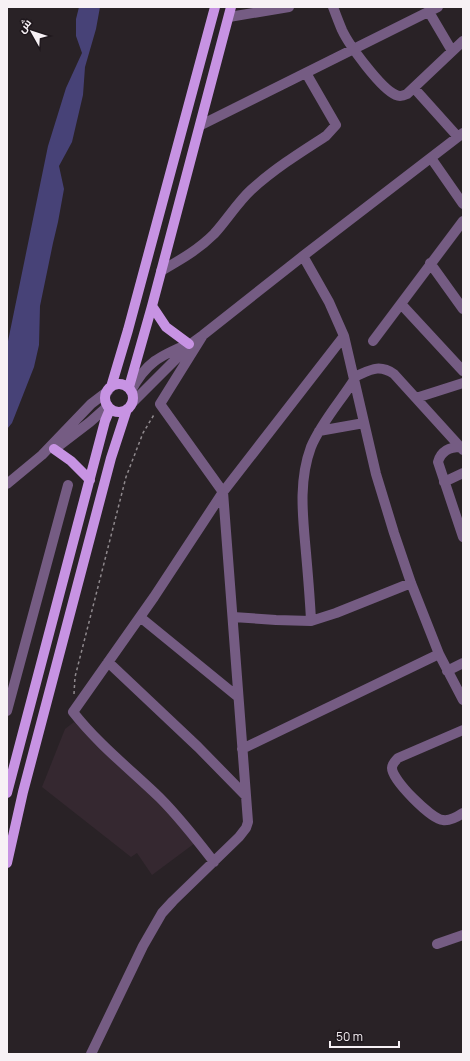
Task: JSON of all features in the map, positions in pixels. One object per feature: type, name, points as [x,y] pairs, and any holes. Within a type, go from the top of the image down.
[{"type":"main road","points":[[130,406],[117,412],[109,407],[106,401],[106,396],[110,389],[128,330],[215,7]]},
{"type":"main road","points":[[7,863],[23,792],[111,458],[133,400],[130,389],[232,7]]},
{"type":"main road","points":[[152,306],[166,327],[190,344]]},
{"type":"main road","points":[[110,389],[121,384],[130,389]]},
{"type":"main road","points":[[7,793],[109,407]]},
{"type":"main road","points":[[54,449],[71,461],[90,480]]},
{"type":"street","points":[[229,17],[289,7]]},
{"type":"street","points":[[333,7],[343,31],[354,50],[391,92],[397,95],[404,96],[414,88],[463,42]]},
{"type":"street","points":[[201,124],[354,50],[438,7]]},
{"type":"street","points":[[429,12],[452,51]]},
{"type":"street","points":[[162,271],[189,256],[214,234],[252,189],[268,176],[326,136],[334,128],[336,125],[331,114],[306,73]]},
{"type":"street","points":[[130,406],[190,344],[461,135],[414,88]]},
{"type":"street","points":[[430,158],[463,204]]},
{"type":"street","points":[[373,341],[463,221]]},
{"type":"street","points":[[303,256],[329,302],[344,336],[376,474],[411,583],[439,654],[463,700]]},
{"type":"street","points":[[430,263],[463,309]]},
{"type":"street","points":[[401,304],[463,371]]},
{"type":"street","points":[[92,1054],[143,946],[158,920],[170,904],[239,837],[246,828],[248,817],[222,492],[160,404],[203,335]]},
{"type":"street","points":[[214,862],[189,829],[162,800],[101,743],[73,712],[140,617],[222,492],[344,336]]},
{"type":"street","points":[[130,389],[139,376],[152,362],[170,352],[190,344]]},
{"type":"street","points":[[311,621],[302,508],[302,489],[306,463],[311,447],[320,431],[354,379],[372,370],[383,368],[394,374],[461,445],[449,449],[439,458],[439,469],[463,537]]},
{"type":"street","points":[[416,398],[463,383]]},
{"type":"street","points":[[7,484],[42,455],[91,404],[110,389]]},
{"type":"street","points":[[42,455],[54,449],[109,407]]},
{"type":"street","points":[[320,431],[364,423]]},
{"type":"street","points":[[444,482],[463,473]]},
{"type":"street","points":[[7,711],[68,485]]},
{"type":"street","points":[[233,617],[311,621],[336,613],[411,583]]},
{"type":"street","points":[[140,617],[238,697]]},
{"type":"street","points":[[242,750],[439,654]]},
{"type":"street","points":[[108,662],[198,747],[246,796]]},
{"type":"street","points":[[447,671],[463,663]]},
{"type":"street","points":[[463,730],[398,758],[393,763],[392,768],[393,774],[404,789],[436,818],[449,820],[463,813]]},
{"type":"street","points":[[437,944],[463,935]]},
{"type":"path","points":[[73,712],[75,677],[126,476],[143,433],[160,404]]},
{"type":"shaded area","points":[[79,7],[100,7],[96,29],[85,67],[83,95],[72,142],[59,166],[64,189],[40,306],[39,345],[34,367],[12,423],[7,429],[7,346],[48,146],[66,88],[82,53],[76,36],[76,19]]},
{"type":"shaded area","points":[[74,722],[149,791],[195,843],[152,875],[137,853],[131,857],[42,787],[65,729]]}]
